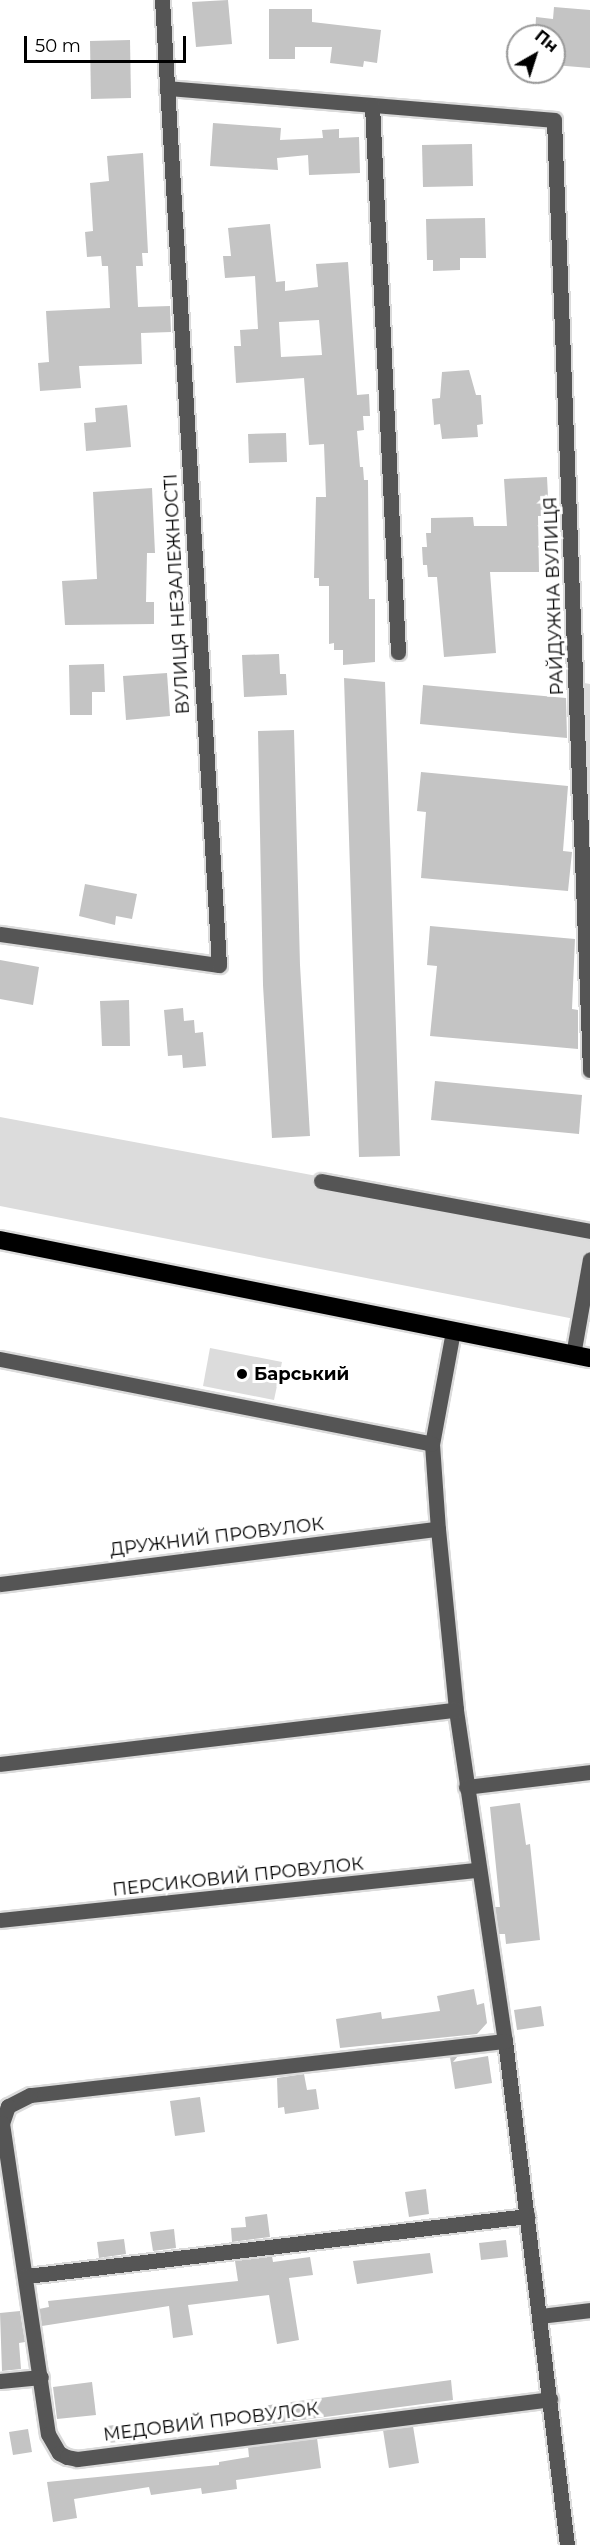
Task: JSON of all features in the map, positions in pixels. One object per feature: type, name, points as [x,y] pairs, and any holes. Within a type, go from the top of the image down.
[{"type":"highway","points":[[0,1240],[581,1356]]},
{"type":"street","name":"ВУЛИЦЯ НЕЗАЛЕЖНОСТІ","points":[[0,934],[219,965],[162,0]]},
{"type":"street","points":[[167,88],[372,105],[398,652]]},
{"type":"street","name":"РАЙДУЖНА ВУЛИЦЯ","points":[[372,105],[554,120],[590,1070]]},
{"type":"street","points":[[321,1181],[590,1231]]},
{"type":"street","points":[[581,1356],[590,1259]]},
{"type":"street","points":[[453,1331],[432,1444],[438,1529],[456,1710],[477,1870],[505,2041],[567,2545]]},
{"type":"street","points":[[0,1359],[432,1444]]},
{"type":"street","name":"ДРУЖНИЙ ПРОВУЛОК","points":[[0,1584],[438,1529]]},
{"type":"street","points":[[0,1764],[456,1710]]},
{"type":"street","points":[[466,1787],[590,1772]]},
{"type":"street","name":"ПЕРСИКОВИЙ ПРОВУЛОК","points":[[2,1922],[477,1870]]},
{"type":"street","name":"МЕДОВИЙ ПРОВУЛОК","points":[[505,2041],[17,2098],[8,2106],[2,2123],[27,2276],[40,2378],[52,2444],[58,2453],[77,2459],[550,2399]]},
{"type":"street","points":[[27,2276],[527,2216]]},
{"type":"street","points":[[540,2316],[590,2310]]},
{"type":"street","points":[[0,2381],[40,2378]]},
{"type":"shaded area","points":[[578,682],[590,684],[590,1070]]},
{"type":"shaded area","points":[[0,1117],[590,1227],[590,1322],[0,1206]]},
{"type":"shaded area","name":"Барський","points":[[210,1348],[282,1362],[274,1400],[203,1386]]},
{"type":"building","points":[[228,0],[232,44],[196,47],[192,2]]},
{"type":"building","points":[[554,7],[590,10],[590,68],[566,66],[566,24],[536,24],[536,17],[553,19]]},
{"type":"building","points":[[269,9],[312,9],[312,22],[381,30],[377,63],[364,61],[363,67],[330,63],[332,47],[295,47],[295,59],[269,59]]},
{"type":"building","points":[[130,40],[131,98],[91,99],[90,41]]},
{"type":"building","points":[[213,123],[281,128],[280,140],[323,138],[322,130],[339,129],[339,138],[359,137],[360,173],[309,175],[308,155],[277,158],[278,170],[210,166]]},
{"type":"building","points":[[472,144],[473,186],[423,187],[422,145]]},
{"type":"building","points":[[143,153],[148,253],[142,253],[143,266],[136,266],[138,307],[170,306],[171,332],[141,333],[142,364],[79,366],[81,388],[40,391],[38,363],[49,362],[46,311],[110,308],[108,266],[102,266],[101,256],[87,257],[85,232],[93,231],[90,183],[109,181],[107,156]]},
{"type":"building","points":[[485,218],[486,258],[460,258],[460,270],[433,271],[433,260],[427,260],[426,219]]},
{"type":"building","points":[[270,224],[276,282],[285,281],[285,291],[318,287],[316,264],[348,262],[357,395],[369,394],[370,416],[363,416],[364,430],[357,431],[360,467],[363,467],[364,480],[368,480],[369,599],[375,599],[375,662],[343,665],[343,650],[334,650],[334,643],[329,644],[329,586],[319,586],[319,578],[314,578],[316,497],[326,497],[324,444],[309,445],[304,378],[236,383],[234,346],[241,346],[240,330],[258,329],[255,276],[225,278],[223,256],[231,256],[228,228]],"holes":[[[319,320],[322,355],[281,357],[279,322]]]},
{"type":"building","points":[[469,370],[476,395],[481,395],[483,424],[477,425],[478,437],[442,439],[440,424],[434,425],[432,399],[440,398],[442,372]]},
{"type":"building","points":[[127,405],[131,447],[86,451],[84,423],[96,422],[95,408]]},
{"type":"building","points":[[286,433],[287,462],[249,463],[248,434]]},
{"type":"building","points":[[547,477],[549,516],[538,516],[539,572],[490,572],[496,653],[444,657],[437,577],[428,577],[427,565],[423,565],[422,547],[427,547],[426,533],[431,533],[431,518],[473,517],[474,526],[507,526],[504,479]]},
{"type":"building","points":[[152,488],[155,553],[147,553],[146,602],[154,602],[154,624],[65,625],[62,581],[97,579],[93,492]]},
{"type":"building","points":[[279,654],[280,674],[286,674],[287,695],[244,697],[242,655]]},
{"type":"building","points":[[104,664],[105,692],[92,692],[92,715],[70,715],[69,665]]},
{"type":"building","points":[[167,673],[170,716],[126,720],[123,676]]},
{"type":"building","points":[[344,678],[385,682],[400,1156],[359,1157]]},
{"type":"building","points":[[423,685],[566,698],[567,738],[420,724]]},
{"type":"building","points":[[294,730],[300,965],[310,1136],[272,1138],[263,985],[258,731]]},
{"type":"building","points":[[421,772],[568,786],[563,851],[572,852],[568,891],[421,878],[426,812],[417,811]]},
{"type":"building","points":[[85,884],[137,894],[132,919],[116,916],[115,925],[79,916]]},
{"type":"building","points":[[430,926],[575,939],[572,1009],[578,1010],[578,1049],[430,1036],[437,966],[427,965]]},
{"type":"building","points":[[0,960],[39,967],[33,1005],[0,999]]},
{"type":"building","points":[[129,1000],[130,1046],[102,1046],[100,1001]]},
{"type":"building","points":[[183,1008],[184,1021],[194,1020],[195,1033],[203,1032],[206,1066],[183,1068],[182,1055],[168,1056],[164,1010]]},
{"type":"building","points":[[435,1081],[582,1095],[579,1134],[431,1120]]},
{"type":"building","points":[[520,1803],[526,1845],[530,1844],[540,1940],[506,1944],[505,1934],[499,1934],[495,1907],[500,1907],[490,1807]]},
{"type":"building","points":[[474,1989],[477,2005],[484,2003],[487,2023],[477,2034],[340,2048],[336,2019],[381,2012],[382,2019],[440,2011],[437,1996]]},
{"type":"building","points":[[541,2006],[544,2026],[517,2030],[514,2010]]},
{"type":"building","points":[[458,2056],[453,2062],[488,2056],[492,2083],[455,2089],[450,2057]]},
{"type":"building","points":[[304,2074],[307,2090],[316,2089],[319,2109],[285,2114],[284,2107],[278,2108],[277,2078]]},
{"type":"building","points":[[200,2097],[205,2132],[175,2136],[170,2101]]},
{"type":"building","points":[[426,2189],[429,2214],[409,2217],[405,2192]]},
{"type":"building","points":[[267,2214],[270,2237],[232,2242],[231,2228],[246,2227],[245,2217]]},
{"type":"building","points":[[174,2229],[176,2248],[153,2251],[150,2232]]},
{"type":"building","points":[[124,2239],[126,2254],[99,2258],[97,2242]]},
{"type":"building","points":[[506,2240],[508,2257],[481,2260],[479,2243]]},
{"type":"building","points":[[430,2253],[433,2273],[357,2284],[353,2261]]},
{"type":"building","points":[[272,2256],[273,2262],[310,2257],[313,2275],[289,2278],[299,2340],[277,2344],[269,2295],[188,2305],[193,2335],[173,2338],[169,2306],[42,2326],[39,2309],[49,2307],[48,2301],[238,2281],[235,2261]]},
{"type":"building","points":[[20,2311],[25,2342],[19,2343],[21,2369],[2,2371],[0,2313]]},
{"type":"building","points":[[451,2380],[453,2400],[257,2426],[255,2407]]},
{"type":"building","points":[[92,2382],[96,2415],[57,2419],[53,2387]]},
{"type":"building","points":[[135,2423],[136,2440],[108,2443],[106,2426]]},
{"type":"building","points":[[413,2426],[419,2463],[389,2468],[383,2430]]},
{"type":"building","points":[[28,2429],[32,2452],[13,2455],[9,2432]]},
{"type":"building","points":[[317,2438],[321,2468],[236,2480],[237,2489],[202,2494],[201,2488],[151,2495],[149,2487],[74,2499],[77,2518],[53,2522],[47,2482],[219,2465],[219,2462],[249,2457],[248,2447]]},
{"type":"place","name":"Барський","points":[[242,1374]]}]
